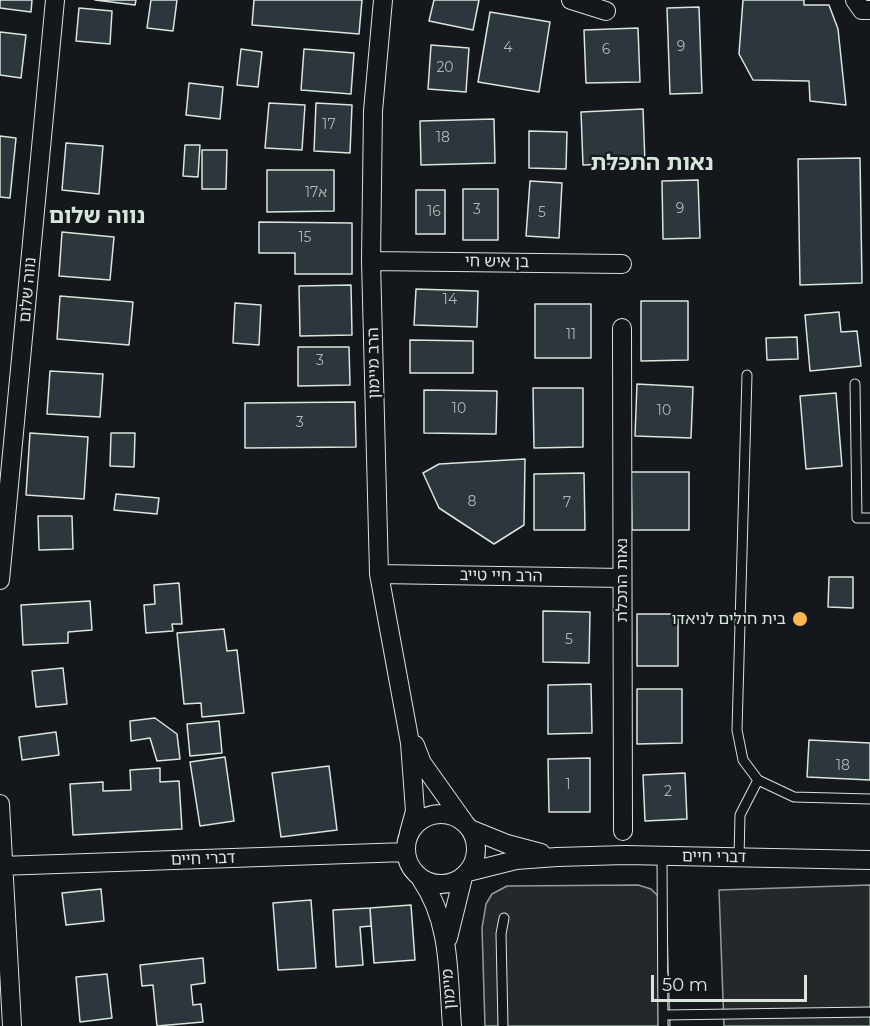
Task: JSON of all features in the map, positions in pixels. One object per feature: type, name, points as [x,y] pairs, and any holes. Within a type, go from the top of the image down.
[{"type":"street","name":"נווה שלום","points":[[0,580],[55,0]]},
{"type":"street","name":"הרב מיימון","points":[[383,0],[373,111],[372,261],[379,574],[406,723],[415,810],[409,833]]},
{"type":"street","points":[[571,0],[606,11]]},
{"type":"street","points":[[855,0],[862,10],[870,10]]},
{"type":"street","name":"בן איש חי","points":[[372,261],[622,264]]},
{"type":"street","name":"נאות התכלת","points":[[622,328],[623,831]]},
{"type":"street","name":"הרב חיי טייב","points":[[379,574],[622,578]]},
{"type":"street","name":"הרב מיימון","points":[[406,723],[422,764],[467,826]]},
{"type":"street","points":[[0,804],[12,1026]]},
{"type":"street","points":[[421,879],[442,885],[453,882],[473,865],[476,847],[467,826],[455,817],[445,814],[424,818],[409,833],[406,852],[413,872],[421,879],[437,907],[443,926],[446,952]]},
{"type":"street","name":"דברי חיים","points":[[467,826],[507,844],[557,857]]},
{"type":"street","name":"דברי חיים","points":[[2,866],[406,852]]},
{"type":"street","name":"דברי חיים","points":[[465,874],[516,860],[557,857],[625,855],[870,860]]},
{"type":"street","points":[[446,952],[450,926],[465,874]]},
{"type":"street","name":"מיימון","points":[[446,952],[452,1026]]},
{"type":"lane","points":[[747,375],[737,730],[743,760],[758,780],[794,797],[870,799]]},
{"type":"lane","points":[[855,384],[856,518],[870,518]]},
{"type":"lane","points":[[739,858],[740,815],[758,780]]},
{"type":"lane","points":[[662,857],[663,1026]]},
{"type":"lane","points":[[503,1026],[501,934],[504,918]]},
{"type":"lane","points":[[664,1015],[870,1012]]},
{"type":"shaded area","points":[[638,885],[651,889],[666,904],[670,1026],[485,1026],[482,928],[486,904],[492,894],[507,886]]},
{"type":"shaded area","points":[[870,885],[870,1026],[724,1026],[719,890]]},
{"type":"building","points":[[0,0],[32,0],[31,12],[0,8]]},
{"type":"building","points":[[95,0],[136,0],[135,5]]},
{"type":"building","points":[[151,0],[177,0],[173,31],[147,28]]},
{"type":"building","points":[[254,0],[362,0],[359,34],[252,25]]},
{"type":"building","points":[[434,0],[479,0],[473,30],[429,21]]},
{"type":"building","points":[[743,0],[804,0],[804,5],[829,5],[838,29],[846,105],[810,101],[809,81],[753,80],[739,54]]},
{"type":"building","points":[[699,7],[702,93],[670,94],[667,8]]},
{"type":"building","points":[[79,8],[112,11],[110,44],[76,41]]},
{"type":"building","points":[[490,12],[550,22],[539,92],[478,82]]},
{"type":"building","points":[[638,28],[640,82],[586,83],[584,30]]},
{"type":"building","points":[[0,32],[26,35],[21,78],[0,75]]},
{"type":"building","points":[[431,45],[469,48],[466,92],[428,89]]},
{"type":"building","points":[[241,49],[262,52],[258,87],[237,85]]},
{"type":"building","points":[[304,49],[354,53],[351,94],[301,90]]},
{"type":"building","points":[[189,83],[223,87],[220,119],[186,115]]},
{"type":"building","points":[[269,103],[305,105],[302,150],[265,148]]},
{"type":"building","points":[[316,103],[352,105],[350,153],[314,151]]},
{"type":"building","points":[[643,109],[645,163],[583,165],[581,112]]},
{"type":"building","points":[[494,119],[495,163],[421,165],[420,121]]},
{"type":"building","points":[[529,131],[567,132],[566,169],[529,168]]},
{"type":"building","points":[[0,136],[16,138],[10,198],[0,197]]},
{"type":"building","points":[[66,143],[103,146],[99,194],[62,190]]},
{"type":"building","points":[[185,145],[200,145],[198,177],[183,176]]},
{"type":"building","points":[[202,150],[227,150],[226,189],[202,189]]},
{"type":"building","points":[[860,158],[862,283],[800,285],[798,159]]},
{"type":"building","points":[[267,170],[334,170],[334,211],[267,212]]},
{"type":"building","points":[[698,180],[700,238],[663,239],[662,181]]},
{"type":"building","points":[[530,181],[562,183],[559,238],[526,236]]},
{"type":"building","points":[[463,189],[498,189],[498,240],[463,240]]},
{"type":"building","points":[[416,190],[445,190],[445,234],[416,234]]},
{"type":"building","points":[[259,222],[352,223],[352,274],[295,274],[295,253],[259,253]]},
{"type":"building","points":[[62,232],[114,237],[110,280],[59,276]]},
{"type":"building","points":[[351,285],[352,335],[300,336],[299,286]]},
{"type":"building","points":[[416,289],[478,291],[477,327],[414,325]]},
{"type":"building","points":[[60,296],[133,302],[129,345],[57,339]]},
{"type":"building","points":[[641,301],[688,301],[688,360],[641,361]]},
{"type":"building","points":[[235,303],[261,305],[259,345],[233,343]]},
{"type":"building","points":[[535,304],[591,304],[591,358],[535,358]]},
{"type":"building","points":[[839,312],[841,332],[857,331],[861,366],[810,371],[805,315]]},
{"type":"building","points":[[797,337],[798,359],[767,360],[766,338]]},
{"type":"building","points":[[410,340],[473,341],[473,373],[410,373]]},
{"type":"building","points":[[298,347],[349,347],[350,385],[298,386]]},
{"type":"building","points":[[50,371],[103,374],[100,417],[47,414]]},
{"type":"building","points":[[637,384],[693,387],[691,438],[635,436]]},
{"type":"building","points":[[533,388],[583,388],[583,447],[534,448]]},
{"type":"building","points":[[424,390],[497,391],[496,434],[424,433]]},
{"type":"building","points":[[836,393],[842,466],[806,469],[800,396]]},
{"type":"building","points":[[355,402],[356,447],[245,448],[245,403]]},
{"type":"building","points":[[30,433],[88,437],[84,499],[26,495]]},
{"type":"building","points":[[111,433],[135,433],[134,467],[110,466]]},
{"type":"building","points":[[525,459],[524,525],[494,544],[439,508],[423,473],[439,464]]},
{"type":"building","points":[[631,472],[689,472],[689,530],[632,530]]},
{"type":"building","points":[[584,473],[585,530],[534,530],[534,474]]},
{"type":"building","points":[[116,494],[159,498],[157,514],[114,510]]},
{"type":"building","points":[[38,516],[72,516],[73,549],[39,550]]},
{"type":"building","points":[[829,577],[853,577],[853,608],[828,607]]},
{"type":"building","points":[[179,583],[182,624],[172,624],[173,631],[146,633],[144,605],[155,604],[154,585]]},
{"type":"building","points":[[90,601],[92,630],[68,632],[68,643],[23,645],[21,605]]},
{"type":"building","points":[[543,611],[590,612],[589,663],[543,662]]},
{"type":"building","points":[[637,614],[678,614],[678,666],[637,666]]},
{"type":"building","points":[[224,629],[227,651],[237,650],[244,713],[202,717],[201,703],[184,704],[177,633]]},
{"type":"building","points":[[63,668],[67,704],[36,707],[32,671]]},
{"type":"building","points":[[591,684],[592,733],[548,734],[548,685]]},
{"type":"building","points":[[637,689],[682,689],[682,743],[637,744]]},
{"type":"building","points":[[155,718],[177,734],[180,759],[157,761],[150,738],[131,741],[130,721]]},
{"type":"building","points":[[219,721],[222,753],[190,756],[187,724]]},
{"type":"building","points":[[56,732],[59,755],[22,760],[19,737]]},
{"type":"building","points":[[809,740],[870,743],[870,780],[807,777]]},
{"type":"building","points":[[225,757],[234,821],[200,826],[190,762]]},
{"type":"building","points":[[590,758],[590,812],[549,812],[548,759]]},
{"type":"building","points":[[329,766],[337,830],[281,837],[272,773]]},
{"type":"building","points":[[160,768],[160,782],[179,781],[182,829],[73,835],[70,784],[103,782],[103,791],[131,790],[130,770]]},
{"type":"building","points":[[685,773],[687,819],[645,821],[643,775]]},
{"type":"building","points":[[101,889],[104,921],[66,925],[62,893]]},
{"type":"building","points":[[311,900],[316,968],[278,970],[273,903]]},
{"type":"building","points":[[411,905],[415,960],[374,963],[370,908]]},
{"type":"building","points":[[370,908],[371,926],[360,927],[363,965],[336,967],[333,910]]},
{"type":"building","points":[[203,958],[205,983],[191,985],[193,1005],[201,1004],[203,1022],[157,1026],[153,985],[142,986],[140,965]]},
{"type":"building","points":[[107,974],[112,1018],[80,1022],[76,977]]},
{"type":"place","name":"בית חולים לניאדו","points":[[800,619]]},
{"type":"district","name":"נאות התכלת","points":[[652,164]]},
{"type":"district","name":"נווה שלום","points":[[97,217]]}]
